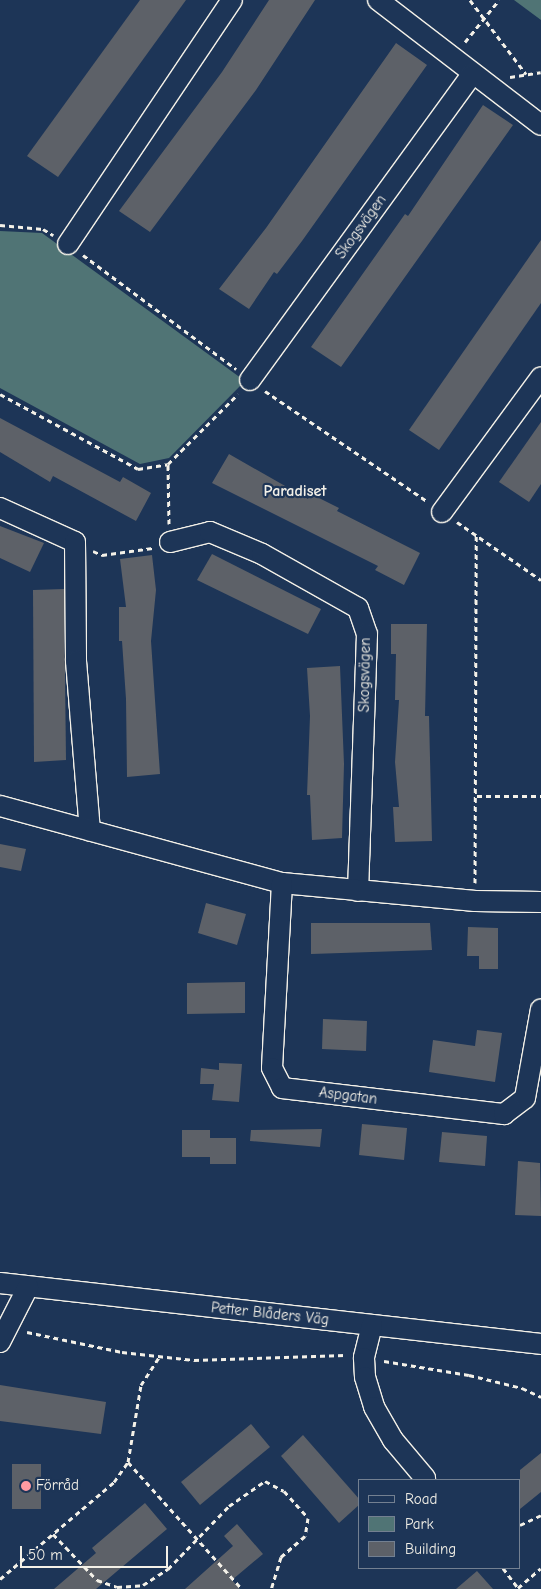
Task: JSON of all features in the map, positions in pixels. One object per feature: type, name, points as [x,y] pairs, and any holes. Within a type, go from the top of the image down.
[{"type":"street","points":[[68,244],[232,0]]},
{"type":"street","points":[[378,0],[472,74],[541,125]]},
{"type":"street","name":"Skogsvägen","points":[[250,380],[472,74]]},
{"type":"street","points":[[442,512],[541,377]]},
{"type":"street","points":[[0,508],[74,542],[76,661],[90,830]]},
{"type":"street","name":"Skogsvägen","points":[[170,542],[210,532],[270,559],[358,608],[367,634],[358,891]]},
{"type":"street","points":[[0,806],[282,883],[475,901],[541,902]]},
{"type":"street","name":"Aspgatan","points":[[282,883],[272,1068],[282,1088],[504,1114],[525,1098],[541,1009]]},
{"type":"street","name":"Petter Blåders Väg","points":[[0,1283],[541,1344]]},
{"type":"street","points":[[5,1334],[28,1287]]},
{"type":"street","points":[[372,1325],[364,1358],[365,1377],[374,1408],[393,1440],[425,1478]]},
{"type":"path","points":[[470,0],[526,74]]},
{"type":"path","points":[[452,58],[499,0]]},
{"type":"path","points":[[0,225],[43,229],[68,244],[250,380],[541,580]]},
{"type":"path","points":[[0,394],[138,469],[168,464],[250,380]]},
{"type":"path","points":[[74,542],[102,555],[143,552],[170,542],[168,464]]},
{"type":"path","points":[[475,901],[477,796],[476,535]]},
{"type":"path","points":[[477,796],[541,796]]},
{"type":"path","points":[[5,1334],[53,1339],[194,1360],[339,1354],[469,1375],[522,1388],[541,1397]]},
{"type":"path","points":[[0,1579],[114,1482],[128,1462],[141,1385],[160,1356]]},
{"type":"path","points":[[128,1462],[242,1589]]},
{"type":"path","points":[[53,1534],[97,1580],[117,1587],[143,1585],[168,1569],[229,1506],[265,1481],[284,1491],[308,1518],[305,1536],[281,1557],[271,1589]]},
{"type":"path","points":[[521,1525],[541,1515]]},
{"type":"path","points":[[504,1569],[519,1589],[541,1568]]},
{"type":"green space","points":[[514,0],[541,0],[541,20]]},
{"type":"green space","points":[[0,231],[42,233],[245,381],[169,458],[140,464],[0,388]]},
{"type":"building","points":[[140,0],[186,0],[58,177],[27,156]]},
{"type":"building","points":[[269,0],[315,0],[256,90],[150,232],[119,211],[222,72]]},
{"type":"building","points":[[396,43],[427,65],[302,241],[277,274],[274,272],[249,309],[219,289],[266,228]]},
{"type":"building","points":[[483,105],[513,125],[341,367],[311,347],[405,214],[408,216]]},
{"type":"building","points":[[541,240],[541,303],[439,450],[409,430]]},
{"type":"building","points":[[0,418],[120,482],[123,477],[151,493],[136,521],[53,476],[50,482],[0,452]]},
{"type":"building","points":[[541,422],[541,484],[529,502],[499,482]]},
{"type":"building","points":[[229,454],[308,499],[311,494],[339,508],[337,511],[420,553],[404,585],[375,570],[378,566],[212,483]]},
{"type":"building","points":[[0,526],[44,543],[30,572],[0,558]]},
{"type":"building","points":[[212,554],[321,609],[308,634],[197,580]]},
{"type":"building","points":[[152,555],[156,590],[151,641],[160,774],[127,777],[126,699],[122,641],[119,641],[119,607],[126,607],[120,559]]},
{"type":"building","points":[[64,589],[66,760],[34,762],[33,590]]},
{"type":"building","points":[[391,624],[427,624],[425,716],[429,716],[432,841],[395,842],[393,807],[399,807],[395,762],[399,700],[395,700],[396,654],[391,654]]},
{"type":"building","points":[[340,666],[344,764],[342,838],[312,840],[310,795],[307,795],[310,716],[307,668]]},
{"type":"building","points":[[0,844],[26,849],[21,871],[0,867]]},
{"type":"building","points":[[206,903],[246,914],[237,945],[198,933]]},
{"type":"building","points":[[311,923],[430,923],[432,950],[311,954]]},
{"type":"building","points":[[468,927],[498,928],[498,969],[479,969],[479,956],[467,956]]},
{"type":"building","points":[[245,982],[245,1013],[187,1014],[187,983]]},
{"type":"building","points":[[323,1019],[367,1021],[366,1051],[322,1049]]},
{"type":"building","points":[[477,1030],[502,1033],[495,1082],[429,1072],[433,1040],[475,1046]]},
{"type":"building","points":[[219,1063],[242,1064],[239,1102],[212,1100],[214,1084],[200,1084],[201,1068],[219,1070]]},
{"type":"building","points":[[362,1124],[407,1128],[404,1160],[359,1155]]},
{"type":"building","points":[[322,1129],[320,1147],[250,1141],[251,1130]]},
{"type":"building","points":[[182,1130],[210,1130],[210,1138],[236,1138],[236,1164],[210,1164],[210,1157],[182,1157]]},
{"type":"building","points":[[442,1132],[487,1136],[485,1166],[439,1162]]},
{"type":"building","points":[[518,1161],[540,1163],[541,1216],[515,1215]]},
{"type":"building","points":[[0,1385],[106,1402],[101,1434],[0,1421]]},
{"type":"building","points":[[251,1424],[270,1447],[200,1505],[181,1482]]},
{"type":"building","points":[[303,1435],[358,1498],[358,1506],[339,1523],[281,1456]]},
{"type":"building","points":[[541,1453],[541,1492],[521,1508],[521,1479],[520,1470]]},
{"type":"building","name":"Förråd","points":[[12,1464],[41,1464],[41,1509],[12,1509]]},
{"type":"building","points":[[145,1503],[167,1529],[96,1589],[54,1589],[96,1553],[92,1548]]},
{"type":"building","points":[[237,1524],[263,1554],[232,1580],[240,1589],[185,1589],[233,1546],[224,1536]]},
{"type":"building","points":[[477,1571],[493,1589],[456,1589]]},
{"type":"place","name":"Förråd","points":[[26,1486]]},
{"type":"district","name":"Paradiset","points":[[295,491]]}]
